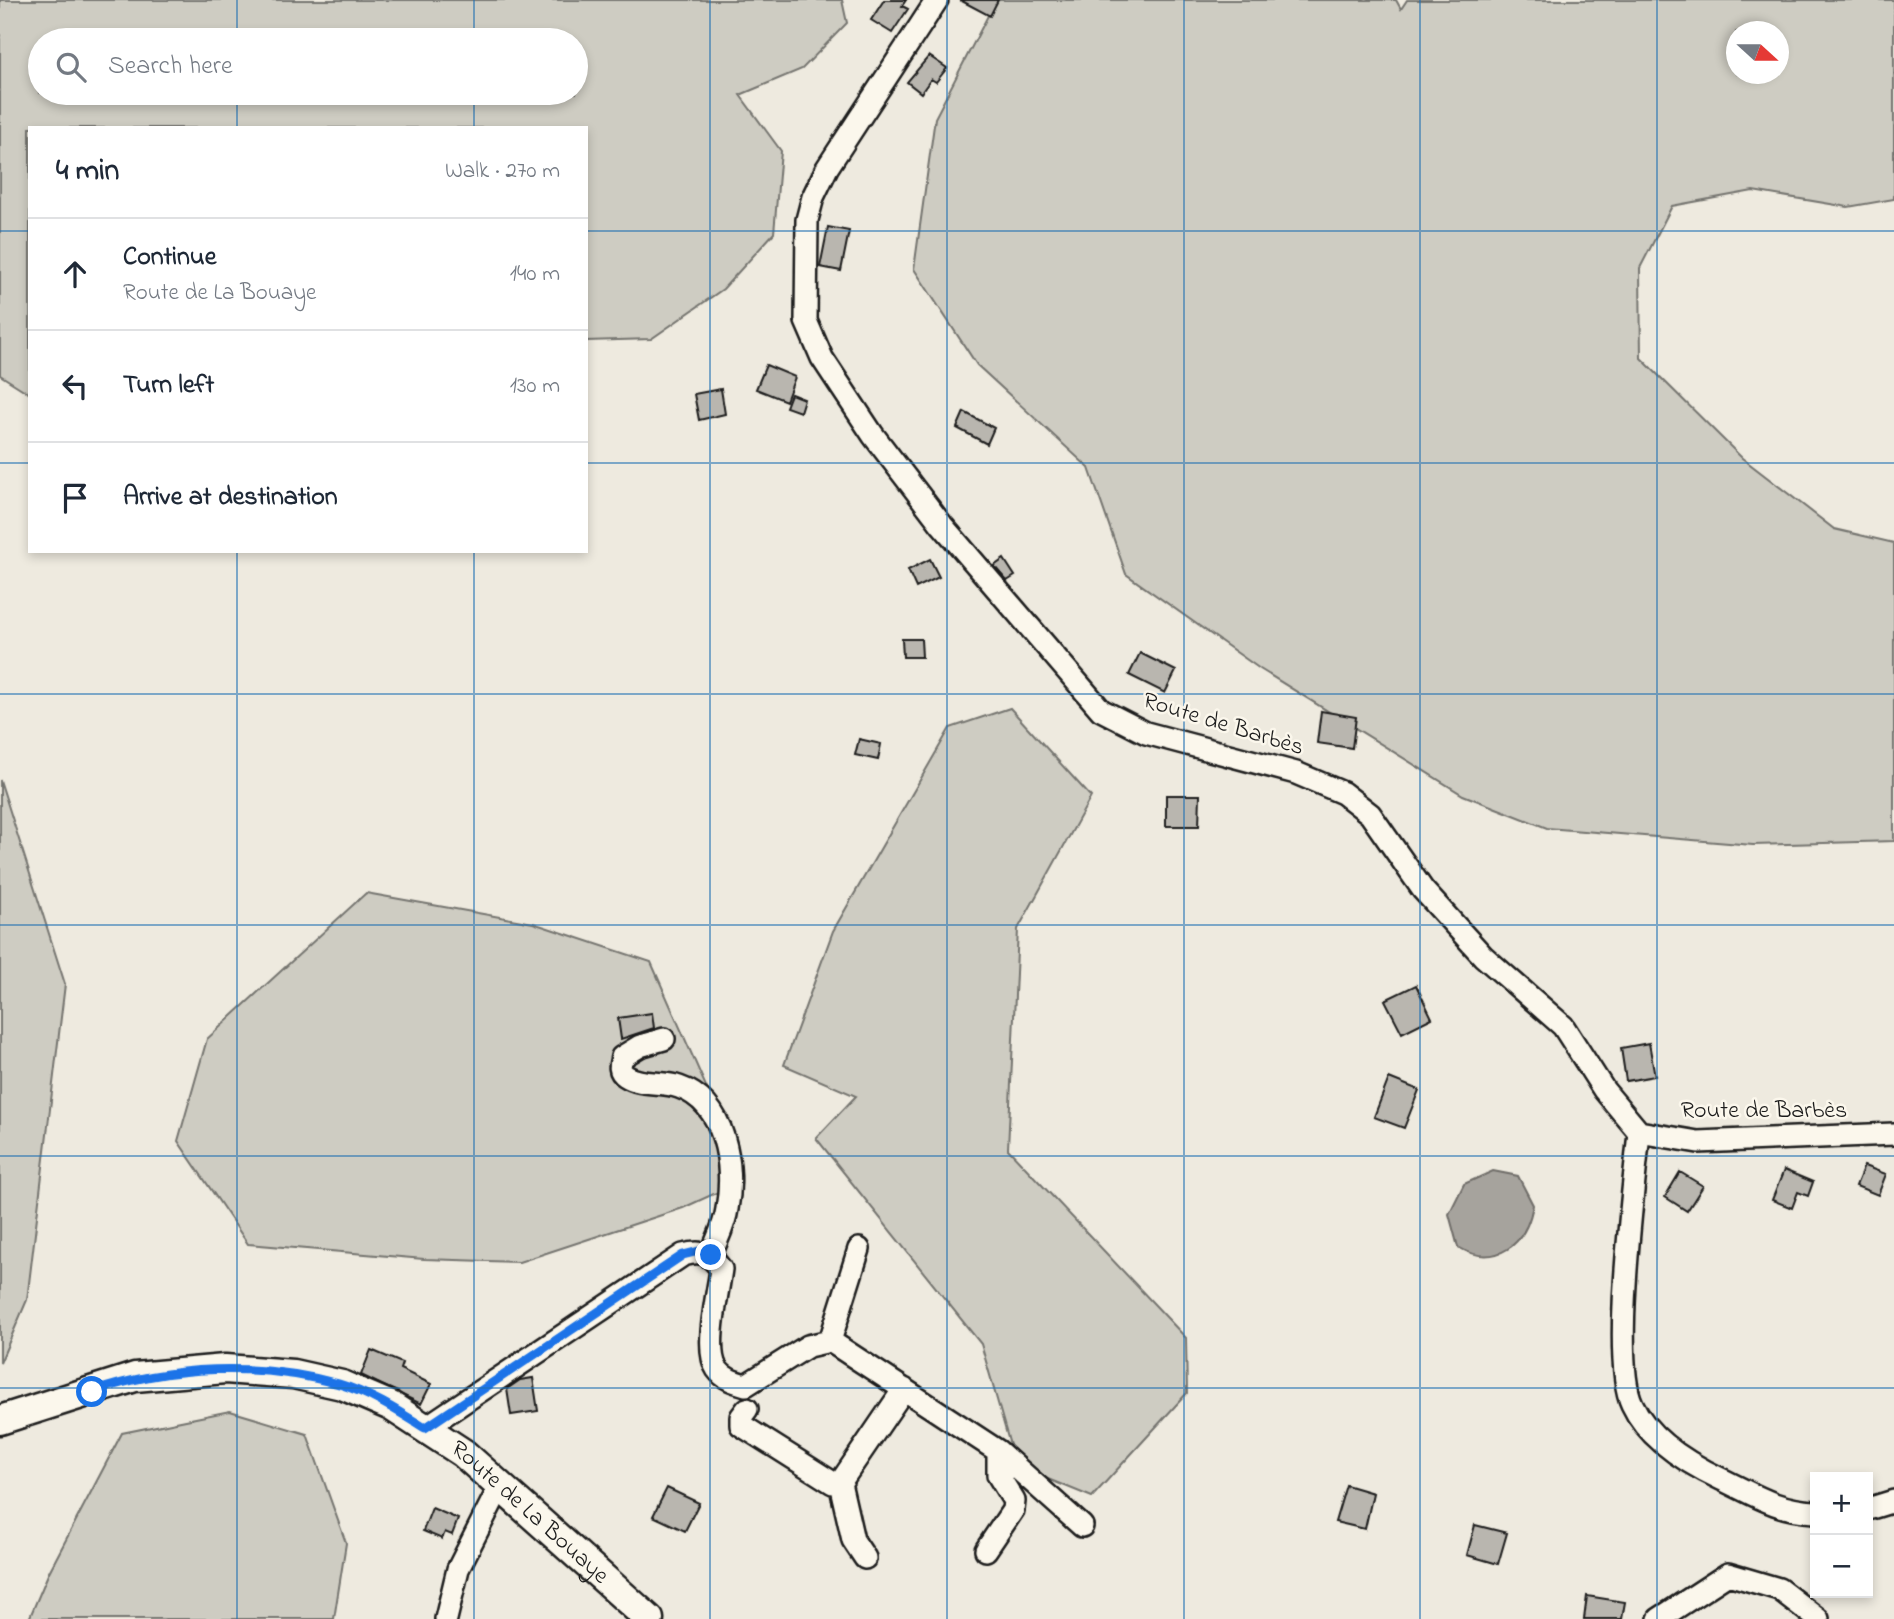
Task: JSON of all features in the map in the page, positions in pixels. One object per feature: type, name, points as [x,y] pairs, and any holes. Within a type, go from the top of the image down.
[{"type":"main road","name":"Route de La Bouaye","points":[[0,1420],[135,1377],[225,1369],[293,1374],[342,1385],[391,1406],[463,1453],[649,1619]]},
{"type":"street","name":"Route de Barbès","points":[[937,0],[827,168],[813,197],[807,220],[806,321],[822,358],[873,435],[942,525],[1101,710],[1146,733],[1296,773],[1343,793],[1370,814],[1423,890],[1483,956],[1563,1026],[1604,1090],[1639,1132],[1698,1142],[1894,1134]]},
{"type":"street","points":[[664,1039],[640,1046],[622,1057],[620,1068],[623,1074],[634,1080],[680,1087],[706,1105],[725,1138],[729,1175],[727,1210],[711,1255]]},
{"type":"street","points":[[1639,1132],[1624,1335],[1626,1375],[1631,1403],[1661,1441],[1698,1468],[1787,1510],[1810,1511]]},
{"type":"street","points":[[830,1341],[859,1249]]},
{"type":"street","points":[[425,1428],[683,1255],[699,1251],[711,1255],[721,1269],[711,1356],[718,1371],[731,1381],[746,1385],[808,1346],[830,1341],[998,1451],[1082,1525]]},
{"type":"street","points":[[865,1558],[853,1540],[841,1483],[904,1389]]},
{"type":"street","points":[[747,1409],[741,1417],[741,1425],[833,1483],[841,1483]]},
{"type":"street","points":[[986,1550],[1013,1510],[1014,1501],[998,1475],[998,1451]]},
{"type":"street","points":[[446,1619],[458,1569],[500,1486]]},
{"type":"street","points":[[1873,1507],[1894,1501]]},
{"type":"street","points":[[1659,1619],[1728,1574],[1779,1589],[1818,1619]]},
{"type":"shaded area","points":[[0,0],[842,0],[847,23],[802,69],[740,95],[781,151],[774,233],[723,289],[651,339],[588,341],[588,126],[28,126],[28,393],[0,375]]},
{"type":"shaded area","points":[[996,0],[1396,0],[1401,9],[1407,0],[1894,0],[1894,199],[1848,207],[1753,191],[1672,206],[1640,268],[1641,358],[1742,458],[1834,529],[1894,543],[1894,841],[1753,845],[1547,828],[1463,795],[1260,669],[1126,574],[1089,468],[977,365],[914,269],[935,118]]},
{"type":"shaded area","points":[[1010,708],[1091,797],[1018,929],[1008,1149],[1186,1338],[1187,1393],[1092,1497],[1016,1466],[981,1344],[816,1138],[856,1096],[784,1065],[833,931],[950,728]]},
{"type":"shaded area","points":[[0,780],[65,984],[27,1300],[0,1363]]},
{"type":"shaded area","points":[[366,893],[533,923],[651,962],[708,1091],[727,1188],[683,1208],[519,1262],[424,1259],[248,1244],[178,1141],[207,1039]]},
{"type":"shaded area","points":[[1493,1171],[1518,1176],[1533,1205],[1524,1232],[1516,1242],[1497,1254],[1472,1253],[1458,1247],[1449,1214],[1464,1184]]},
{"type":"shaded area","points":[[230,1411],[307,1434],[346,1543],[334,1619],[29,1619],[49,1572],[122,1433]]},
{"type":"building","points":[[884,0],[906,0],[902,6],[908,9],[892,33],[871,20]]},
{"type":"building","points":[[960,0],[998,0],[990,16]]},
{"type":"building","points":[[929,56],[947,68],[936,82],[931,79],[921,93],[907,82]]},
{"type":"building","points":[[828,227],[849,231],[841,271],[820,267]]},
{"type":"building","points":[[766,365],[795,377],[786,401],[756,389]]},
{"type":"building","points":[[721,389],[725,414],[699,420],[694,394]]},
{"type":"building","points":[[791,394],[804,399],[800,412],[786,407]]},
{"type":"building","points":[[964,412],[994,428],[987,444],[957,428]]},
{"type":"building","points":[[930,559],[939,577],[916,588],[908,570]]},
{"type":"building","points":[[1004,559],[1015,576],[1007,581],[994,566]]},
{"type":"building","points":[[902,639],[921,639],[922,657],[903,657]]},
{"type":"building","points":[[1140,653],[1176,671],[1165,693],[1129,675]]},
{"type":"building","points":[[1321,711],[1356,717],[1352,748],[1317,743]]},
{"type":"building","points":[[859,739],[881,744],[878,760],[855,755]]},
{"type":"building","points":[[1166,795],[1200,795],[1199,826],[1166,826]]},
{"type":"building","points":[[1416,985],[1432,1018],[1402,1033],[1385,1000]]},
{"type":"building","points":[[652,1013],[654,1028],[621,1039],[618,1018]]},
{"type":"building","points":[[1649,1043],[1655,1076],[1626,1081],[1621,1048]]},
{"type":"building","points":[[1389,1078],[1419,1090],[1404,1128],[1374,1117]]},
{"type":"building","points":[[1864,1166],[1886,1174],[1878,1195],[1856,1186]]},
{"type":"building","points":[[1784,1170],[1813,1182],[1808,1196],[1798,1192],[1792,1208],[1772,1200]]},
{"type":"building","points":[[1680,1172],[1703,1186],[1687,1211],[1665,1197]]},
{"type":"building","points":[[371,1350],[402,1363],[400,1369],[431,1384],[421,1404],[361,1375]]},
{"type":"building","points":[[533,1378],[538,1411],[511,1415],[507,1389],[520,1380]]},
{"type":"building","points":[[1346,1485],[1373,1493],[1365,1529],[1335,1522]]},
{"type":"building","points":[[667,1488],[699,1503],[685,1531],[653,1516]]},
{"type":"building","points":[[432,1508],[458,1519],[452,1535],[445,1532],[442,1539],[423,1531]]},
{"type":"building","points":[[1475,1525],[1507,1533],[1498,1564],[1467,1555]]},
{"type":"building","points":[[1587,1596],[1625,1602],[1622,1619],[1584,1619]]},
{"type":"route","points":[[92,1392],[135,1377],[225,1369],[293,1374],[342,1385],[391,1406],[425,1428],[683,1255],[699,1251],[711,1255]]}]
